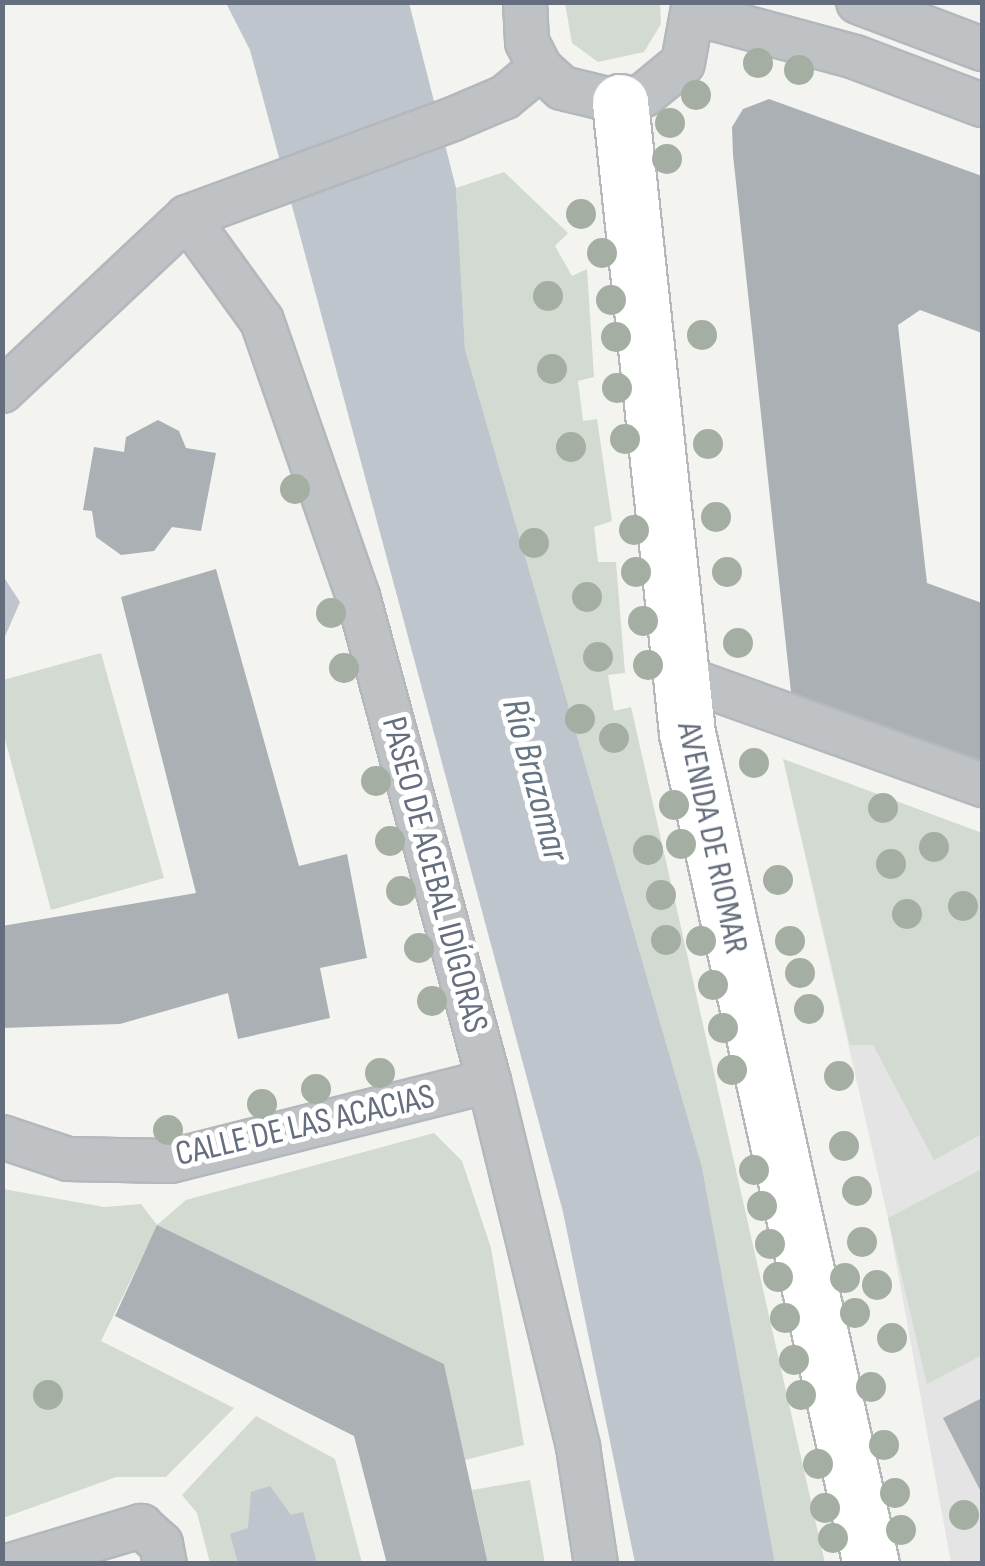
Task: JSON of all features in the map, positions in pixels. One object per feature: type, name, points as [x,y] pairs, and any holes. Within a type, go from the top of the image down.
[{"type":"street","points":[[525,2],[540,68],[562,88],[620,102],[644,95],[682,62],[695,8],[838,52],[982,106]]},
{"type":"street","points":[[858,2],[982,49]]},
{"type":"street","points":[[2,391],[187,217],[505,97],[540,68]]},
{"type":"street","name":"AVENIDA DE RIOMAR","points":[[620,102],[682,677],[872,1564]]},
{"type":"street","name":"PASEO DE ACEBAL IDÍGORAS","points":[[187,217],[262,321],[356,589],[489,1080],[578,1447],[596,1564]]},
{"type":"street","points":[[682,677],[982,785]]},
{"type":"street","name":"CALLE DE LAS ACACIAS","points":[[2,1137],[68,1159],[171,1161],[489,1080]]},
{"type":"street","points":[[14,1564],[142,1526],[161,1544],[165,1564]]},
{"type":"shaded area","points":[[565,3],[660,3],[661,24],[644,52],[598,62],[572,43]]},
{"type":"shaded area","points":[[504,172],[568,233],[555,246],[572,276],[587,269],[594,377],[578,381],[583,421],[597,419],[612,521],[594,527],[598,562],[616,562],[625,673],[608,675],[614,711],[631,707],[825,1563],[775,1563],[702,1167],[465,349],[456,188]]},
{"type":"shaded area","points":[[101,653],[164,878],[51,910],[3,732],[3,680]]},
{"type":"shaded area","points":[[783,759],[982,833],[982,1563],[951,1563],[888,1218]]},
{"type":"shaded area","points":[[783,759],[982,833],[982,1134],[934,1160],[873,1045],[850,1045]]},
{"type":"shaded area","points":[[434,1133],[462,1161],[491,1248],[524,1445],[465,1460],[444,1364],[157,1226],[101,1341],[234,1408],[166,1477],[116,1477],[3,1518],[3,1189],[104,1207],[141,1204],[157,1225],[186,1200]]},
{"type":"shaded area","points":[[982,1169],[982,1355],[927,1384],[888,1218]]},
{"type":"shaded area","points":[[256,1416],[335,1459],[362,1563],[210,1563],[197,1513],[182,1495]]},
{"type":"shaded area","points":[[530,1480],[545,1563],[488,1563],[472,1490]]},
{"type":"water","name":"Río Brazomar","points":[[226,3],[409,3],[456,188],[465,349],[702,1167],[775,1563],[635,1563],[563,1212],[250,50]]},
{"type":"water","points":[[3,576],[20,602],[3,641]]},
{"type":"water","points":[[270,1486],[291,1515],[303,1512],[317,1563],[238,1563],[230,1534],[248,1528],[251,1492]]},
{"type":"building","points":[[769,99],[982,176],[982,333],[920,310],[898,325],[927,583],[982,603],[982,761],[791,692],[733,155],[732,127],[743,109]]},
{"type":"building","points":[[158,420],[179,431],[186,448],[216,453],[201,531],[172,527],[154,551],[121,555],[96,537],[92,511],[83,510],[94,447],[124,452],[126,437]]},
{"type":"building","points":[[216,569],[299,866],[347,854],[367,958],[320,968],[330,1018],[238,1039],[228,993],[120,1024],[2,1028],[2,926],[196,893],[121,597]]},
{"type":"building","points":[[157,1225],[444,1364],[488,1564],[387,1564],[354,1436],[115,1316]]},
{"type":"building","points":[[982,1398],[982,1494],[943,1418]]}]
